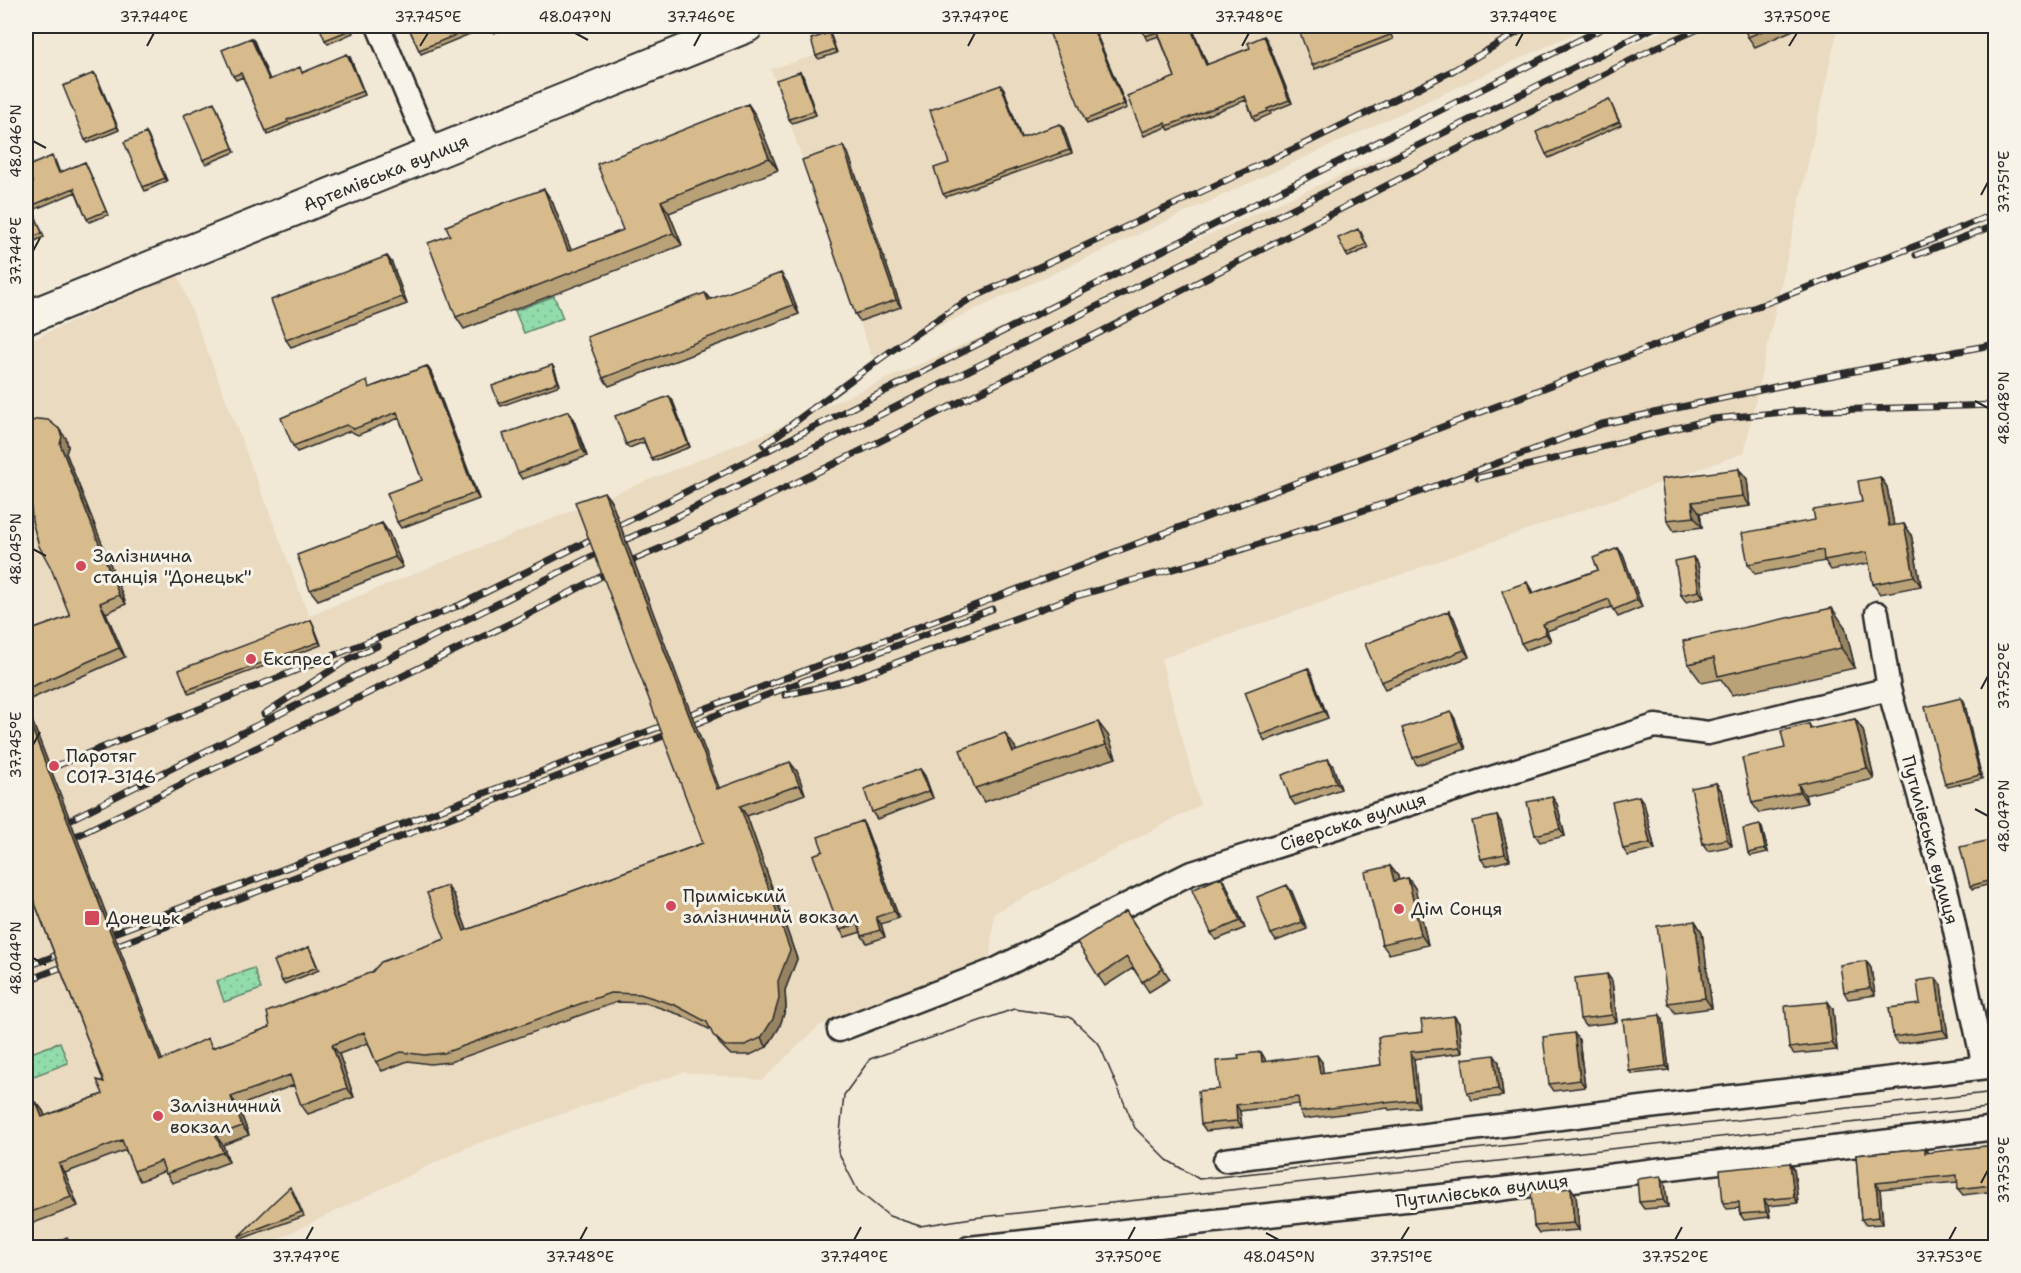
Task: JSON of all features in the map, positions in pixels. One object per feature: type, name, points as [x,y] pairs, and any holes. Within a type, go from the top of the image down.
[{"type":"main road","name":"Артемівська вулиця","points":[[26,318],[747,26]]},
{"type":"street","points":[[378,26],[432,154]]},
{"type":"street","name":"Путилівська вулиця","points":[[1225,1160],[1713,1098],[1990,1066],[1948,897],[1889,688],[1877,613]]},
{"type":"street","name":"Сіверська вулиця","points":[[839,1030],[995,970],[1189,874],[1654,726],[1708,733],[1889,688]]},
{"type":"street","name":"Путилівська вулиця","points":[[969,1248],[1460,1194],[1995,1128]]},
{"type":"shaded area","points":[[861,26],[1590,26],[872,357],[771,69],[817,55],[813,42]]},
{"type":"shaded area","points":[[1674,26],[1838,26],[1744,453],[1161,659],[1200,805],[994,913],[989,966],[819,1026],[762,1080],[684,1072],[467,1147],[262,1247],[26,1247],[26,342],[178,275],[309,616],[764,434]]},
{"type":"green space","points":[[554,296],[563,318],[524,333],[515,311]]},
{"type":"green space","points":[[254,968],[261,989],[224,1002],[217,981]]},
{"type":"green space","points":[[60,1042],[68,1063],[31,1077],[26,1055]]},
{"type":"building","points":[[319,26],[348,26],[350,30],[325,40]]},
{"type":"building","points":[[408,26],[478,26],[419,50]]},
{"type":"building","points":[[1092,26],[1124,104],[1085,120],[1047,27]]},
{"type":"building","points":[[1141,26],[1190,26],[1206,65],[1250,48],[1248,43],[1264,36],[1289,100],[1253,117],[1245,96],[1167,126],[1165,123],[1142,132],[1127,96],[1175,77],[1158,32],[1145,36]]},
{"type":"building","points":[[1319,26],[1386,26],[1390,35],[1312,65],[1300,33]]},
{"type":"building","points":[[1743,26],[1774,26],[1748,37]]},
{"type":"building","points":[[829,33],[835,49],[816,56],[811,39]]},
{"type":"building","points":[[251,38],[269,80],[300,67],[302,73],[347,54],[363,91],[287,120],[288,122],[266,131],[241,73],[233,76],[222,50]]},
{"type":"building","points":[[800,72],[814,111],[789,119],[776,80]]},
{"type":"building","points":[[94,73],[117,127],[85,140],[63,86]]},
{"type":"building","points":[[1001,85],[1020,138],[1060,124],[1069,150],[943,194],[934,168],[949,163],[930,110]]},
{"type":"building","points":[[1609,99],[1619,122],[1546,154],[1536,132]]},
{"type":"building","points":[[214,102],[233,148],[203,160],[184,115]]},
{"type":"building","points":[[748,104],[769,158],[661,201],[673,233],[456,317],[428,243],[450,235],[446,226],[544,189],[568,251],[623,230],[597,164]]},
{"type":"building","points":[[146,133],[165,178],[143,187],[124,142]]},
{"type":"building","points":[[843,146],[896,300],[855,314],[802,160]]},
{"type":"building","points":[[52,156],[59,173],[85,162],[106,211],[87,219],[74,188],[31,206],[42,233],[26,240],[26,186],[33,183],[26,167]]},
{"type":"building","points":[[1358,229],[1366,244],[1346,254],[1338,238]]},
{"type":"building","points":[[387,256],[402,297],[286,340],[271,300]]},
{"type":"building","points":[[781,273],[793,305],[603,378],[587,337],[705,293],[708,300]]},
{"type":"building","points":[[552,365],[558,382],[499,403],[492,386]]},
{"type":"building","points":[[427,366],[475,493],[397,522],[387,493],[422,480],[397,412],[354,429],[346,425],[293,446],[281,418],[367,381],[369,388]]},
{"type":"building","points":[[669,396],[688,444],[651,458],[643,438],[626,444],[615,416]]},
{"type":"building","points":[[569,411],[582,449],[518,473],[503,434]]},
{"type":"building","name":"Залізнична станція \"Донецьк\"","points":[[38,419],[48,420],[59,429],[62,437],[60,444],[119,595],[100,603],[119,648],[26,689],[26,632],[70,616],[51,568],[39,546],[32,521],[29,471],[32,458],[26,450],[26,425]]},
{"type":"building","points":[[1739,469],[1743,496],[1692,502],[1694,517],[1667,520],[1661,479]]},
{"type":"building","points":[[1880,477],[1889,526],[1904,524],[1914,576],[1873,584],[1867,552],[1824,560],[1823,550],[1748,564],[1742,533],[1815,520],[1813,510],[1862,502],[1858,481]]},
{"type":"building","points":[[604,492],[717,789],[790,762],[799,785],[740,806],[790,950],[778,981],[779,999],[773,1019],[761,1038],[743,1046],[725,1046],[713,1035],[707,1022],[675,1005],[640,994],[610,993],[444,1053],[424,1055],[401,1052],[376,1062],[364,1032],[332,1045],[347,1088],[301,1105],[290,1075],[231,1097],[242,1126],[216,1136],[223,1152],[166,1174],[161,1161],[134,1171],[122,1140],[59,1164],[71,1197],[26,1214],[26,1106],[36,1102],[42,1117],[103,1094],[97,1080],[104,1082],[26,880],[26,713],[160,1061],[208,1038],[212,1048],[270,1027],[267,1012],[372,972],[381,962],[445,939],[427,893],[447,886],[464,931],[703,843],[575,502]]},
{"type":"building","points":[[382,523],[395,557],[310,590],[297,555]]},
{"type":"building","points":[[1618,548],[1637,600],[1613,610],[1609,599],[1543,624],[1546,634],[1521,643],[1502,591],[1527,582],[1531,594],[1598,570],[1593,558]]},
{"type":"building","points":[[1693,557],[1699,591],[1681,595],[1675,561]]},
{"type":"building","points":[[1832,608],[1841,648],[1718,676],[1714,658],[1688,664],[1683,641]]},
{"type":"building","points":[[1449,611],[1464,650],[1381,682],[1365,644]]},
{"type":"building","points":[[311,620],[319,642],[187,690],[179,670]]},
{"type":"building","points":[[1308,668],[1324,711],[1261,735],[1245,692]]},
{"type":"building","points":[[1961,698],[1980,775],[1945,784],[1925,707]]},
{"type":"building","points":[[1451,712],[1461,742],[1413,758],[1402,728]]},
{"type":"building","points":[[1855,719],[1867,768],[1798,784],[1800,792],[1752,803],[1742,758],[1785,748],[1781,731],[1809,724],[1810,729]]},
{"type":"building","points":[[1098,722],[1106,745],[975,788],[960,750],[1005,733],[1013,752]]},
{"type":"building","points":[[1328,759],[1336,782],[1290,798],[1282,775]]},
{"type":"building","points":[[920,769],[929,791],[872,812],[864,789]]},
{"type":"building","points":[[1716,783],[1727,839],[1703,844],[1691,788]]},
{"type":"building","points":[[1639,796],[1650,843],[1623,849],[1612,802]]},
{"type":"building","points":[[1552,797],[1560,829],[1535,835],[1527,802]]},
{"type":"building","points":[[1497,816],[1505,854],[1481,859],[1472,821]]},
{"type":"building","points":[[862,821],[894,911],[876,917],[880,930],[862,936],[858,924],[840,930],[813,855],[823,851],[818,837]]},
{"type":"building","points":[[1760,825],[1765,849],[1748,853],[1743,829]]},
{"type":"building","points":[[1995,839],[1995,879],[1970,886],[1960,847]]},
{"type":"building","name":"Дім Сонця","points":[[1390,866],[1394,881],[1408,878],[1421,935],[1382,944],[1365,872]]},
{"type":"building","points":[[1221,877],[1240,921],[1211,933],[1192,890]]},
{"type":"building","points":[[1287,885],[1302,922],[1271,934],[1257,897]]},
{"type":"building","points":[[1126,911],[1163,969],[1142,982],[1127,957],[1098,976],[1077,942]]},
{"type":"building","points":[[1695,921],[1705,998],[1668,1003],[1657,926]]},
{"type":"building","points":[[309,947],[317,967],[282,981],[274,961]]},
{"type":"building","points":[[1866,961],[1870,988],[1844,992],[1840,965]]},
{"type":"building","points":[[1607,974],[1612,1015],[1580,1019],[1575,978]]},
{"type":"building","points":[[1936,978],[1943,1030],[1893,1037],[1889,1008],[1920,1004],[1917,981]]},
{"type":"building","points":[[1828,1002],[1832,1043],[1789,1048],[1785,1006]]},
{"type":"building","points":[[1660,1015],[1666,1066],[1629,1071],[1623,1020]]},
{"type":"building","points":[[1454,1016],[1458,1047],[1410,1052],[1415,1100],[1385,1103],[1385,1101],[1300,1112],[1298,1097],[1236,1105],[1237,1121],[1201,1124],[1198,1091],[1219,1089],[1216,1061],[1239,1059],[1238,1055],[1261,1052],[1262,1062],[1317,1055],[1320,1073],[1381,1065],[1378,1037],[1423,1032],[1421,1020]]},
{"type":"building","points":[[1574,1033],[1580,1080],[1549,1084],[1543,1037]]},
{"type":"building","points":[[1494,1055],[1498,1089],[1467,1093],[1462,1059]]},
{"type":"building","points":[[1995,1145],[1995,1170],[1989,1171],[1991,1185],[1958,1189],[1957,1175],[1876,1183],[1879,1217],[1861,1219],[1856,1155],[1925,1148],[1925,1153]]},
{"type":"building","points":[[1790,1163],[1794,1197],[1764,1200],[1766,1212],[1740,1214],[1739,1202],[1723,1203],[1720,1170]]},
{"type":"building","points":[[1661,1176],[1663,1200],[1639,1202],[1637,1179]]},
{"type":"building","points":[[290,1187],[301,1212],[239,1236],[277,1199]]},
{"type":"building","points":[[1571,1188],[1574,1223],[1534,1226],[1531,1192]]},
{"type":"building","points":[[67,1237],[72,1248],[43,1248]]},
{"type":"building","points":[[160,1245],[220,1247],[220,1248],[142,1247]]},
{"type":"tram line","points":[[1996,1092],[1199,1179],[1167,1160],[1135,1128],[1099,1044],[1070,1017],[1014,1009],[870,1059],[844,1095],[838,1152],[858,1191],[889,1216],[920,1226],[972,1218],[1996,1107]]},
{"type":"railway","points":[[764,445],[891,351],[970,299],[1300,146],[1454,70],[1528,26]]},
{"type":"railway","points":[[620,525],[1607,26]]},
{"type":"railway","points":[[625,540],[672,519],[1657,26]]},
{"type":"railway","points":[[60,844],[517,620],[633,560],[682,539],[1089,338],[1653,49],[1705,26]]},
{"type":"railway","points":[[691,714],[1926,242],[1996,213]]},
{"type":"railway","points":[[1916,255],[1996,225]]},
{"type":"railway","points":[[785,695],[847,681],[1073,597],[1234,552],[1414,494],[1602,424],[1803,381],[1996,344]]},
{"type":"railway","points":[[1478,478],[1713,419],[1795,411],[1996,405]]},
{"type":"railway","points":[[458,606],[592,539]]},
{"type":"railway","points":[[26,842],[598,553]]},
{"type":"railway","points":[[26,778],[465,603]]},
{"type":"railway","points":[[695,724],[992,609]]},
{"type":"railway","points":[[264,714],[345,661],[377,646]]},
{"type":"railway","points":[[98,939],[662,726]]},
{"type":"railway","points":[[118,945],[666,735]]},
{"type":"railway","points":[[26,967],[70,950]]},
{"type":"railway","points":[[26,981],[62,967]]},
{"type":"place","name":"Залізнична станція \"Донецьк\"","points":[[81,566]]},
{"type":"place","name":"Експрес","points":[[251,659]]},
{"type":"place","name":"Паротяг СО17-3146","points":[[54,766]]},
{"type":"place","name":"Приміський залізничний вокзал","points":[[671,906]]},
{"type":"place","name":"Дім Сонця","points":[[1399,909]]},
{"type":"place","name":"Донецьк","points":[[92,918]]},
{"type":"place","name":"Залізничний вокзал","points":[[158,1116]]}]
